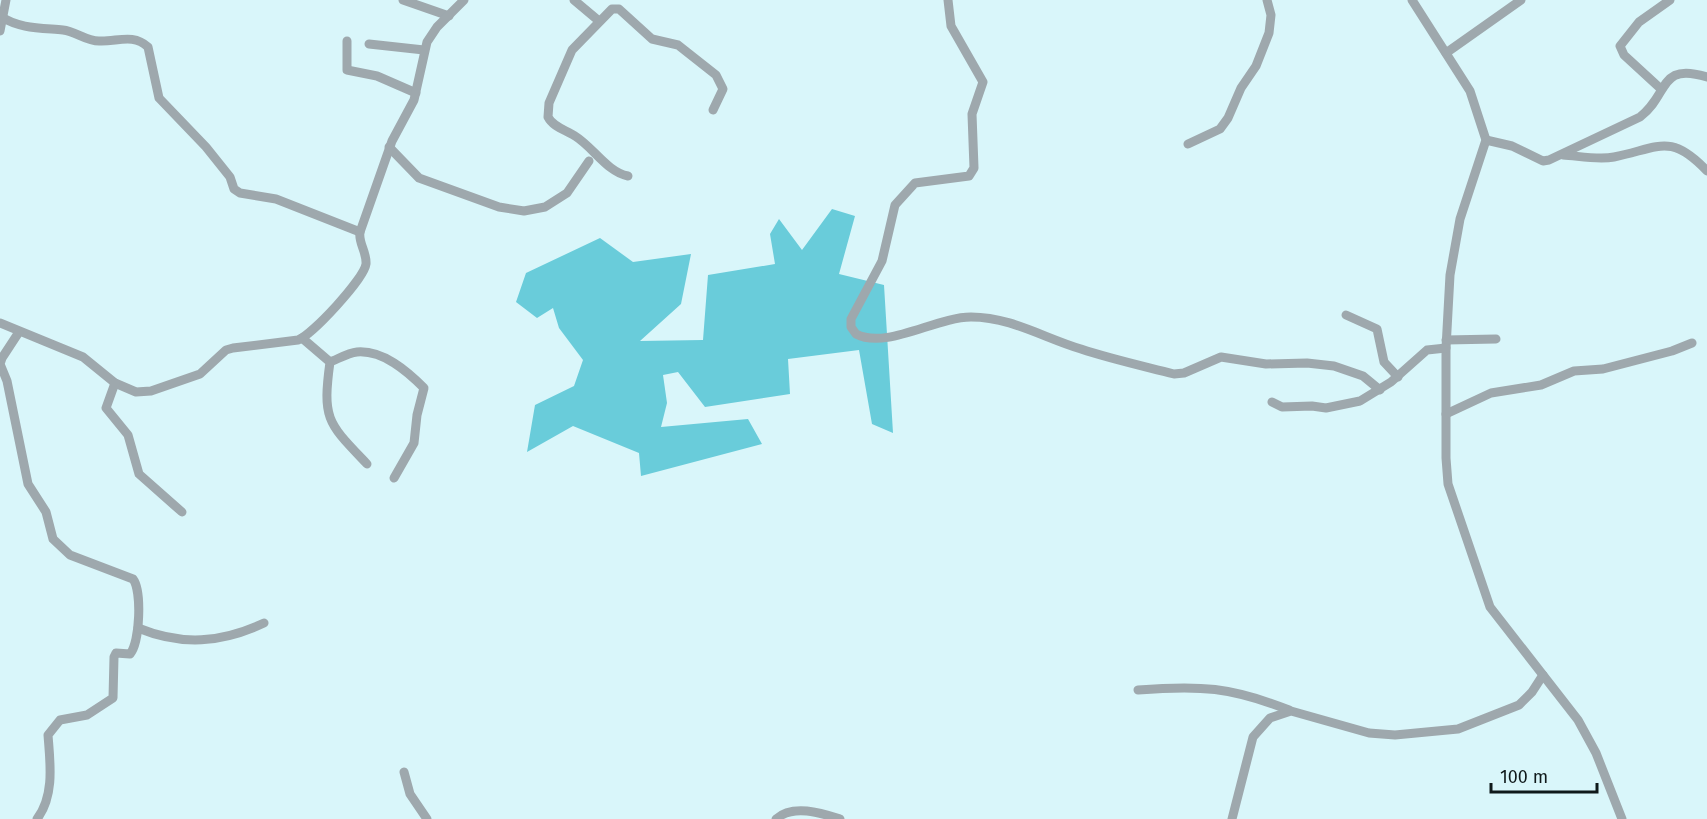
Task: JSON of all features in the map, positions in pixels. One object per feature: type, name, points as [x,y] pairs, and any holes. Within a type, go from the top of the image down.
[{"type":"street","points":[[0,31],[6,0]]},
{"type":"street","points":[[403,0],[449,16]]},
{"type":"street","points":[[0,323],[18,332],[47,340],[83,357],[115,383],[136,392],[151,391],[200,374],[226,350],[303,338],[343,299],[362,274],[366,262],[360,232],[389,147],[416,93],[424,50],[431,33],[464,0]]},
{"type":"street","points":[[574,0],[598,21]]},
{"type":"street","points":[[948,0],[951,26],[983,82],[972,114],[974,168],[969,176],[915,183],[895,205],[889,219],[882,261],[851,319],[851,327],[856,333],[878,339],[949,319],[974,317],[1021,326],[1083,350],[1174,374],[1184,373],[1221,357],[1266,364],[1307,363],[1334,366],[1363,376],[1380,390]]},
{"type":"street","points":[[1188,144],[1220,129],[1228,118],[1240,88],[1256,66],[1269,33],[1271,15],[1267,0]]},
{"type":"street","points":[[1412,0],[1470,91],[1486,140],[1469,186],[1455,243],[1446,344],[1446,472],[1462,528],[1490,607],[1587,735],[1622,819]]},
{"type":"street","points":[[1446,53],[1521,0]]},
{"type":"street","points":[[1662,89],[1624,55],[1620,46],[1639,22],[1670,0]]},
{"type":"street","points":[[628,176],[611,168],[599,154],[576,136],[555,125],[548,117],[549,103],[572,50],[598,21],[616,8],[652,39],[678,45],[720,79],[723,84],[722,96],[713,110]]},
{"type":"street","points":[[1,17],[29,28],[65,30],[98,41],[126,38],[145,44],[148,47],[159,98],[206,147],[230,177],[234,189],[240,193],[276,199],[360,232]]},
{"type":"street","points":[[347,41],[347,70],[377,76],[416,93]]},
{"type":"street","points":[[369,44],[424,50]]},
{"type":"street","points":[[1486,140],[1512,146],[1544,161],[1641,117],[1652,108],[1662,89],[1675,73],[1684,71],[1707,77]]},
{"type":"street","points":[[1560,154],[1614,157],[1648,147],[1665,146],[1685,151],[1707,171]]},
{"type":"street","points":[[389,147],[419,178],[499,207],[524,211],[545,207],[567,193],[589,161]]},
{"type":"street","points":[[1346,315],[1377,329],[1384,362],[1398,377]]},
{"type":"street","points":[[18,332],[0,364],[7,381],[28,484],[46,512],[57,546],[70,555],[129,577],[136,583],[138,628],[133,651],[116,654],[114,657],[112,698],[87,715],[60,720],[48,735],[52,771],[41,813],[37,819]]},
{"type":"street","points":[[303,338],[330,362]]},
{"type":"street","points":[[1272,402],[1282,407],[1326,408],[1360,401],[1398,377],[1427,350],[1446,344],[1496,339]]},
{"type":"street","points":[[1446,414],[1496,392],[1541,385],[1574,371],[1603,369],[1672,351],[1692,343]]},
{"type":"street","points":[[330,362],[358,352],[378,356],[400,365],[424,388],[414,443],[394,478]]},
{"type":"street","points":[[330,362],[326,392],[327,414],[331,425],[367,464]]},
{"type":"street","points":[[115,383],[106,408],[128,435],[140,474],[182,512]]},
{"type":"street","points":[[138,628],[162,639],[184,641],[238,635],[264,623]]},
{"type":"street","points":[[1138,690],[1198,687],[1241,692],[1291,711],[1369,733],[1395,735],[1446,731],[1519,705],[1532,692],[1543,675]]},
{"type":"street","points":[[1232,819],[1253,737],[1270,718],[1291,711]]},
{"type":"street","points":[[404,772],[410,794],[427,819]]},
{"type":"street","points":[[776,819],[791,812],[805,811],[840,819]]},
{"type":"shaded area","points":[[832,209],[855,216],[839,274],[884,285],[893,433],[872,424],[859,350],[788,359],[790,394],[705,407],[678,372],[663,375],[667,403],[661,427],[748,419],[762,444],[641,476],[639,453],[573,426],[527,452],[535,405],[574,386],[583,360],[559,328],[553,308],[537,318],[516,302],[526,273],[600,238],[633,262],[691,254],[681,304],[640,341],[703,340],[708,275],[775,264],[770,234],[779,219],[802,250]]}]
